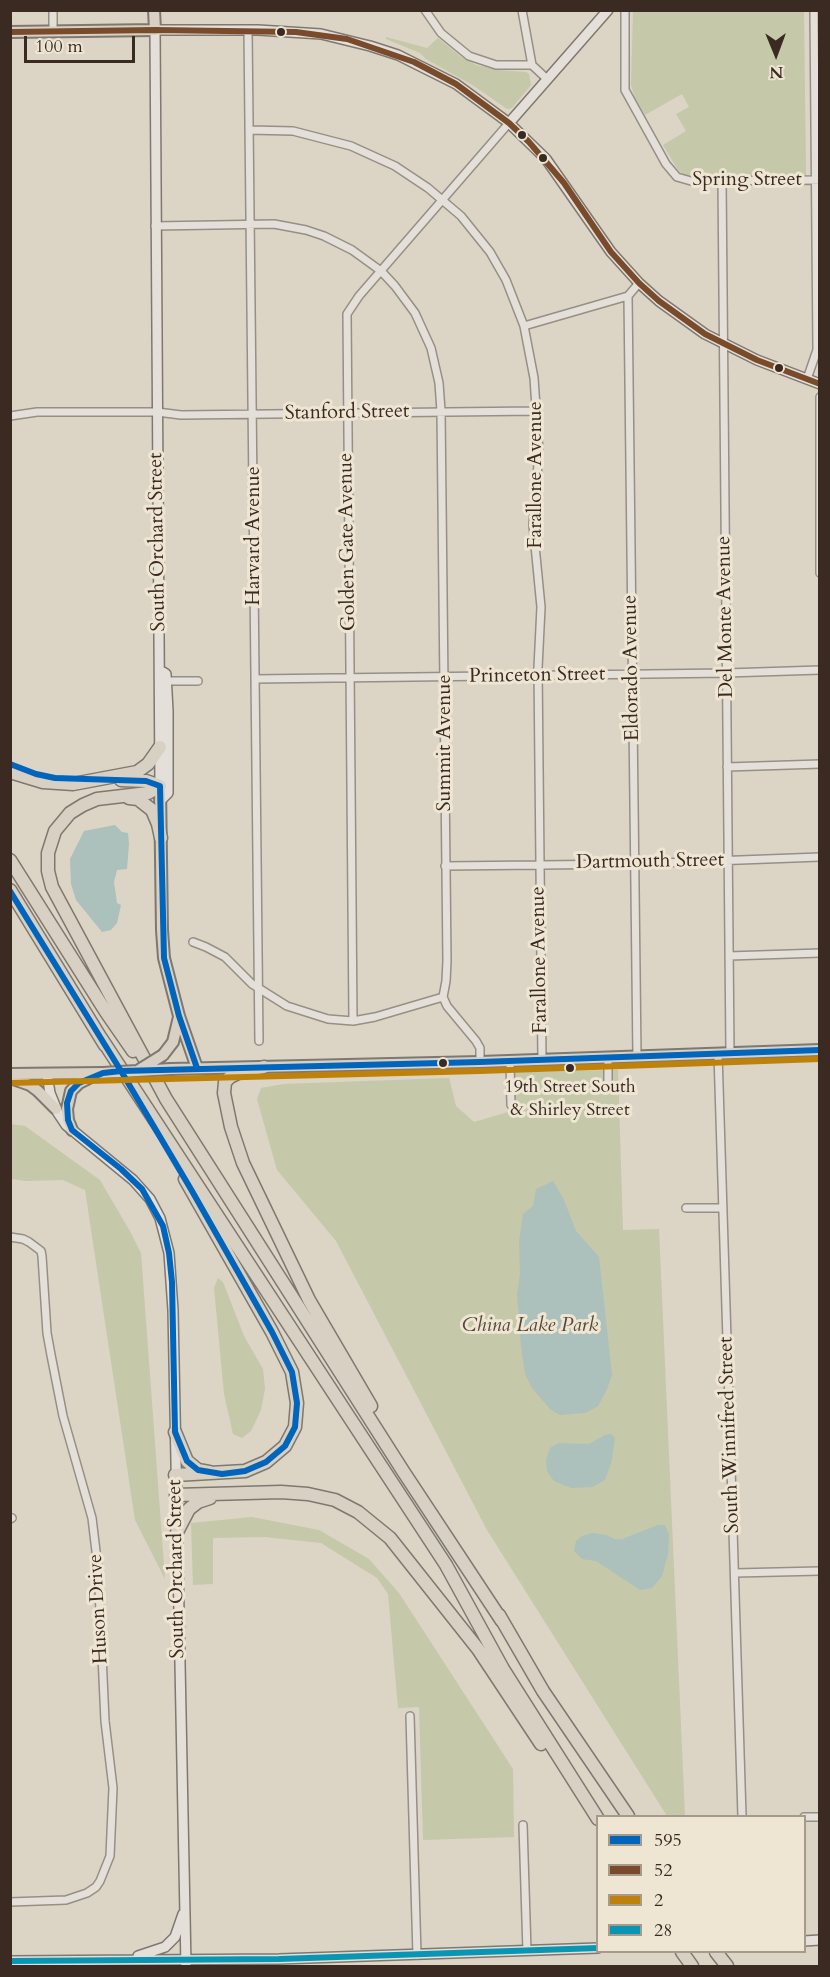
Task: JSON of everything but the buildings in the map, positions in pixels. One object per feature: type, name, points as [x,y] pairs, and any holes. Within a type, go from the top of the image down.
[{"type":"highway","points":[[10,772],[54,784],[73,784],[137,772],[148,764],[160,747]]},
{"type":"highway","points":[[10,764],[54,778],[146,781],[160,786]]},
{"type":"highway","points":[[160,786],[148,793],[89,801],[77,808],[65,819],[53,836],[48,853],[48,871],[52,887],[72,926],[166,1099]]},
{"type":"highway","points":[[118,797],[138,799],[149,807],[156,818],[161,838]]},
{"type":"highway","points":[[10,860],[106,1012],[166,1099],[502,1621]]},
{"type":"highway","points":[[10,890],[198,1201],[292,1372],[297,1403],[295,1427],[285,1446],[266,1462],[245,1471],[175,1475]]},
{"type":"highway","points":[[101,1038],[447,1565],[503,1669],[596,1816]]},
{"type":"highway","points":[[264,1067],[240,1072],[230,1077],[224,1087],[231,1127],[243,1162],[309,1300],[543,1691],[627,1815]]},
{"type":"highway","points":[[175,1432],[187,1461],[198,1470],[222,1474]]},
{"type":"highway","points":[[177,1532],[189,1509],[198,1502],[222,1494]]},
{"type":"highway","points":[[176,1495],[308,1494],[335,1500],[358,1512],[390,1538],[478,1649],[533,1732],[596,1817]]},
{"type":"highway","points":[[683,1953],[692,1966]]},
{"type":"highway","points":[[717,1953],[726,1966]]},
{"type":"main road","name":"South Orchard Street","points":[[154,10],[163,945],[167,971],[179,1016],[197,1068]]},
{"type":"main road","points":[[509,123],[608,10]]},
{"type":"main road","points":[[10,32],[248,30],[321,34],[398,55],[456,84],[509,123],[546,159],[601,239],[639,283],[681,318],[757,360],[819,384]]},
{"type":"main road","points":[[160,668],[166,674],[168,793],[160,801]]},
{"type":"main road","points":[[138,1070],[163,1055],[173,1042],[179,1016]]},
{"type":"main road","points":[[10,1076],[197,1068],[480,1062],[819,1050]]},
{"type":"main road","name":"South Orchard Street","points":[[47,1074],[48,1087],[56,1109],[72,1130],[142,1189],[163,1226],[169,1252],[172,1282],[186,1963]]},
{"type":"main road","points":[[72,1130],[67,1109],[71,1091],[79,1083],[96,1074]]},
{"type":"main road","points":[[10,1076],[38,1091],[56,1109]]},
{"type":"main road","points":[[121,1960],[165,1947],[175,1937],[185,1903]]},
{"type":"main road","points":[[10,1961],[76,1964],[121,1960],[186,1963],[330,1962],[417,1955],[596,1948]]},
{"type":"street","points":[[53,10],[53,32]]},
{"type":"street","points":[[425,10],[441,33],[469,56],[495,65],[532,64]]},
{"type":"street","points":[[522,10],[532,64],[547,79]]},
{"type":"street","name":"Spring Street","points":[[625,10],[625,90],[666,164],[676,177],[691,181],[817,180]]},
{"type":"street","points":[[807,379],[817,357],[814,10]]},
{"type":"street","name":"Harvard Avenue","points":[[248,30],[259,1041]]},
{"type":"street","name":"Golden Gate Avenue","points":[[353,1021],[347,314],[351,305],[509,123]]},
{"type":"street","name":"Farallone Avenue","points":[[249,129],[293,131],[351,146],[396,166],[461,216],[490,252],[506,280],[524,326],[530,349],[539,452],[533,525],[541,607],[538,676],[538,864],[542,1060]]},
{"type":"street","name":"Del Monte Avenue","points":[[722,181],[730,1053]]},
{"type":"street","name":"Summit Avenue","points":[[155,226],[251,224],[288,226],[324,236],[352,250],[381,271],[405,298],[424,330],[435,362],[441,411],[446,971],[443,997]]},
{"type":"street","points":[[524,326],[628,296],[639,283]]},
{"type":"street","name":"Eldorado Avenue","points":[[628,296],[637,1057]]},
{"type":"street","points":[[819,397],[819,573]]},
{"type":"street","name":"Stanford Street","points":[[10,416],[37,412],[157,412],[181,415],[537,411]]},
{"type":"street","name":"Princeton Street","points":[[255,679],[632,675],[819,670]]},
{"type":"street","points":[[166,681],[198,681]]},
{"type":"street","points":[[727,767],[819,764]]},
{"type":"street","name":"Dartmouth Street","points":[[445,866],[634,864],[819,857]]},
{"type":"street","points":[[193,942],[206,946],[225,957],[258,987],[287,1006],[328,1019],[353,1021],[388,1014],[443,997],[447,1006],[480,1048],[480,1062]]},
{"type":"street","points":[[729,956],[819,953]]},
{"type":"street","name":"South Winnifred Street","points":[[718,1054],[742,1815]]},
{"type":"street","points":[[608,1058],[608,1083]]},
{"type":"street","points":[[510,1061],[512,1105]]},
{"type":"street","points":[[686,1208],[723,1208]]},
{"type":"street","name":"Huson Drive","points":[[10,1237],[23,1239],[41,1251],[44,1263],[47,1334],[63,1416],[92,1518],[96,1542],[105,1721],[113,1788],[112,1833],[108,1865],[100,1881],[92,1890],[66,1900],[10,1902]]},
{"type":"street","points":[[735,1573],[819,1571]]},
{"type":"street","points":[[410,1716],[417,1955]]},
{"type":"street","points":[[523,1825],[527,1951]]},
{"type":"green space","points":[[633,11],[804,11],[806,176],[692,176],[685,175],[678,170],[663,145],[686,131],[676,114],[689,107],[682,94],[645,115],[635,98],[631,85]]},
{"type":"green space","points":[[386,37],[427,48],[438,38],[460,56],[476,65],[498,70],[526,72],[529,74],[531,85],[512,108],[507,109],[420,53],[386,39]]},
{"type":"green space","name":"China Lake Park","points":[[618,1070],[623,1230],[659,1229],[685,1815],[666,1815],[487,1530],[336,1241],[277,1170],[257,1099],[261,1088],[284,1084],[449,1078],[456,1106],[474,1122],[515,1110],[513,1072]]},
{"type":"green space","points":[[11,1124],[25,1126],[100,1180],[141,1253],[165,1579],[135,1520],[85,1190],[63,1180],[11,1179]]},
{"type":"green space","points":[[218,1278],[223,1282],[244,1336],[263,1369],[265,1389],[261,1410],[251,1431],[242,1438],[233,1434],[224,1394],[214,1288]]},
{"type":"green space","points":[[252,1517],[319,1530],[369,1559],[399,1593],[513,1769],[514,1837],[423,1840],[419,1707],[398,1708],[388,1594],[377,1578],[321,1543],[265,1537],[213,1538],[213,1584],[193,1585],[191,1523]]},
{"type":"shaded area","points":[[115,825],[122,832],[128,833],[127,869],[117,870],[114,882],[117,903],[121,905],[117,923],[111,930],[102,932],[76,900],[71,884],[70,859],[84,831]]},
{"type":"shaded area","points":[[553,1181],[564,1200],[576,1231],[599,1257],[612,1375],[598,1406],[585,1413],[560,1415],[551,1410],[532,1388],[525,1374],[521,1346],[517,1294],[520,1274],[519,1241],[523,1214],[533,1206],[536,1189]]},
{"type":"shaded area","points":[[611,1434],[615,1438],[612,1460],[605,1480],[592,1487],[571,1488],[554,1481],[547,1471],[546,1460],[550,1448],[559,1443],[589,1444]]},
{"type":"shaded area","points":[[658,1525],[665,1525],[669,1535],[668,1554],[662,1576],[652,1588],[640,1590],[596,1561],[582,1559],[574,1551],[576,1541],[582,1536],[593,1533],[622,1539]]},
{"type":"transit line","name":"52","points":[[10,32],[155,30],[296,32],[347,39],[414,62],[456,84],[509,123],[529,142],[564,183],[611,252],[659,301],[705,334],[757,360],[820,384]]},
{"type":"transit line","name":"595","points":[[10,764],[36,774],[55,778],[146,781],[160,786],[164,958],[179,1016],[197,1068]]},
{"type":"transit line","name":"595","points":[[10,891],[121,1071]]},
{"type":"transit line","name":"595","points":[[121,1071],[820,1050]]},
{"type":"transit line","name":"2","points":[[10,1083],[480,1071],[820,1059]]},
{"type":"transit line","name":"595","points":[[121,1071],[192,1191],[272,1332],[292,1372],[297,1403],[295,1427],[285,1446],[266,1462],[245,1471],[222,1474],[198,1470],[187,1461],[175,1432],[172,1282],[163,1226],[142,1189],[72,1130],[68,1120],[67,1103],[71,1091],[79,1083],[103,1073],[121,1071]]},
{"type":"transit line","name":"28","points":[[10,1961],[279,1959],[596,1948]]},
{"type":"place","name":"19th Street South & Shirley Street","points":[[570,1068]]}]
